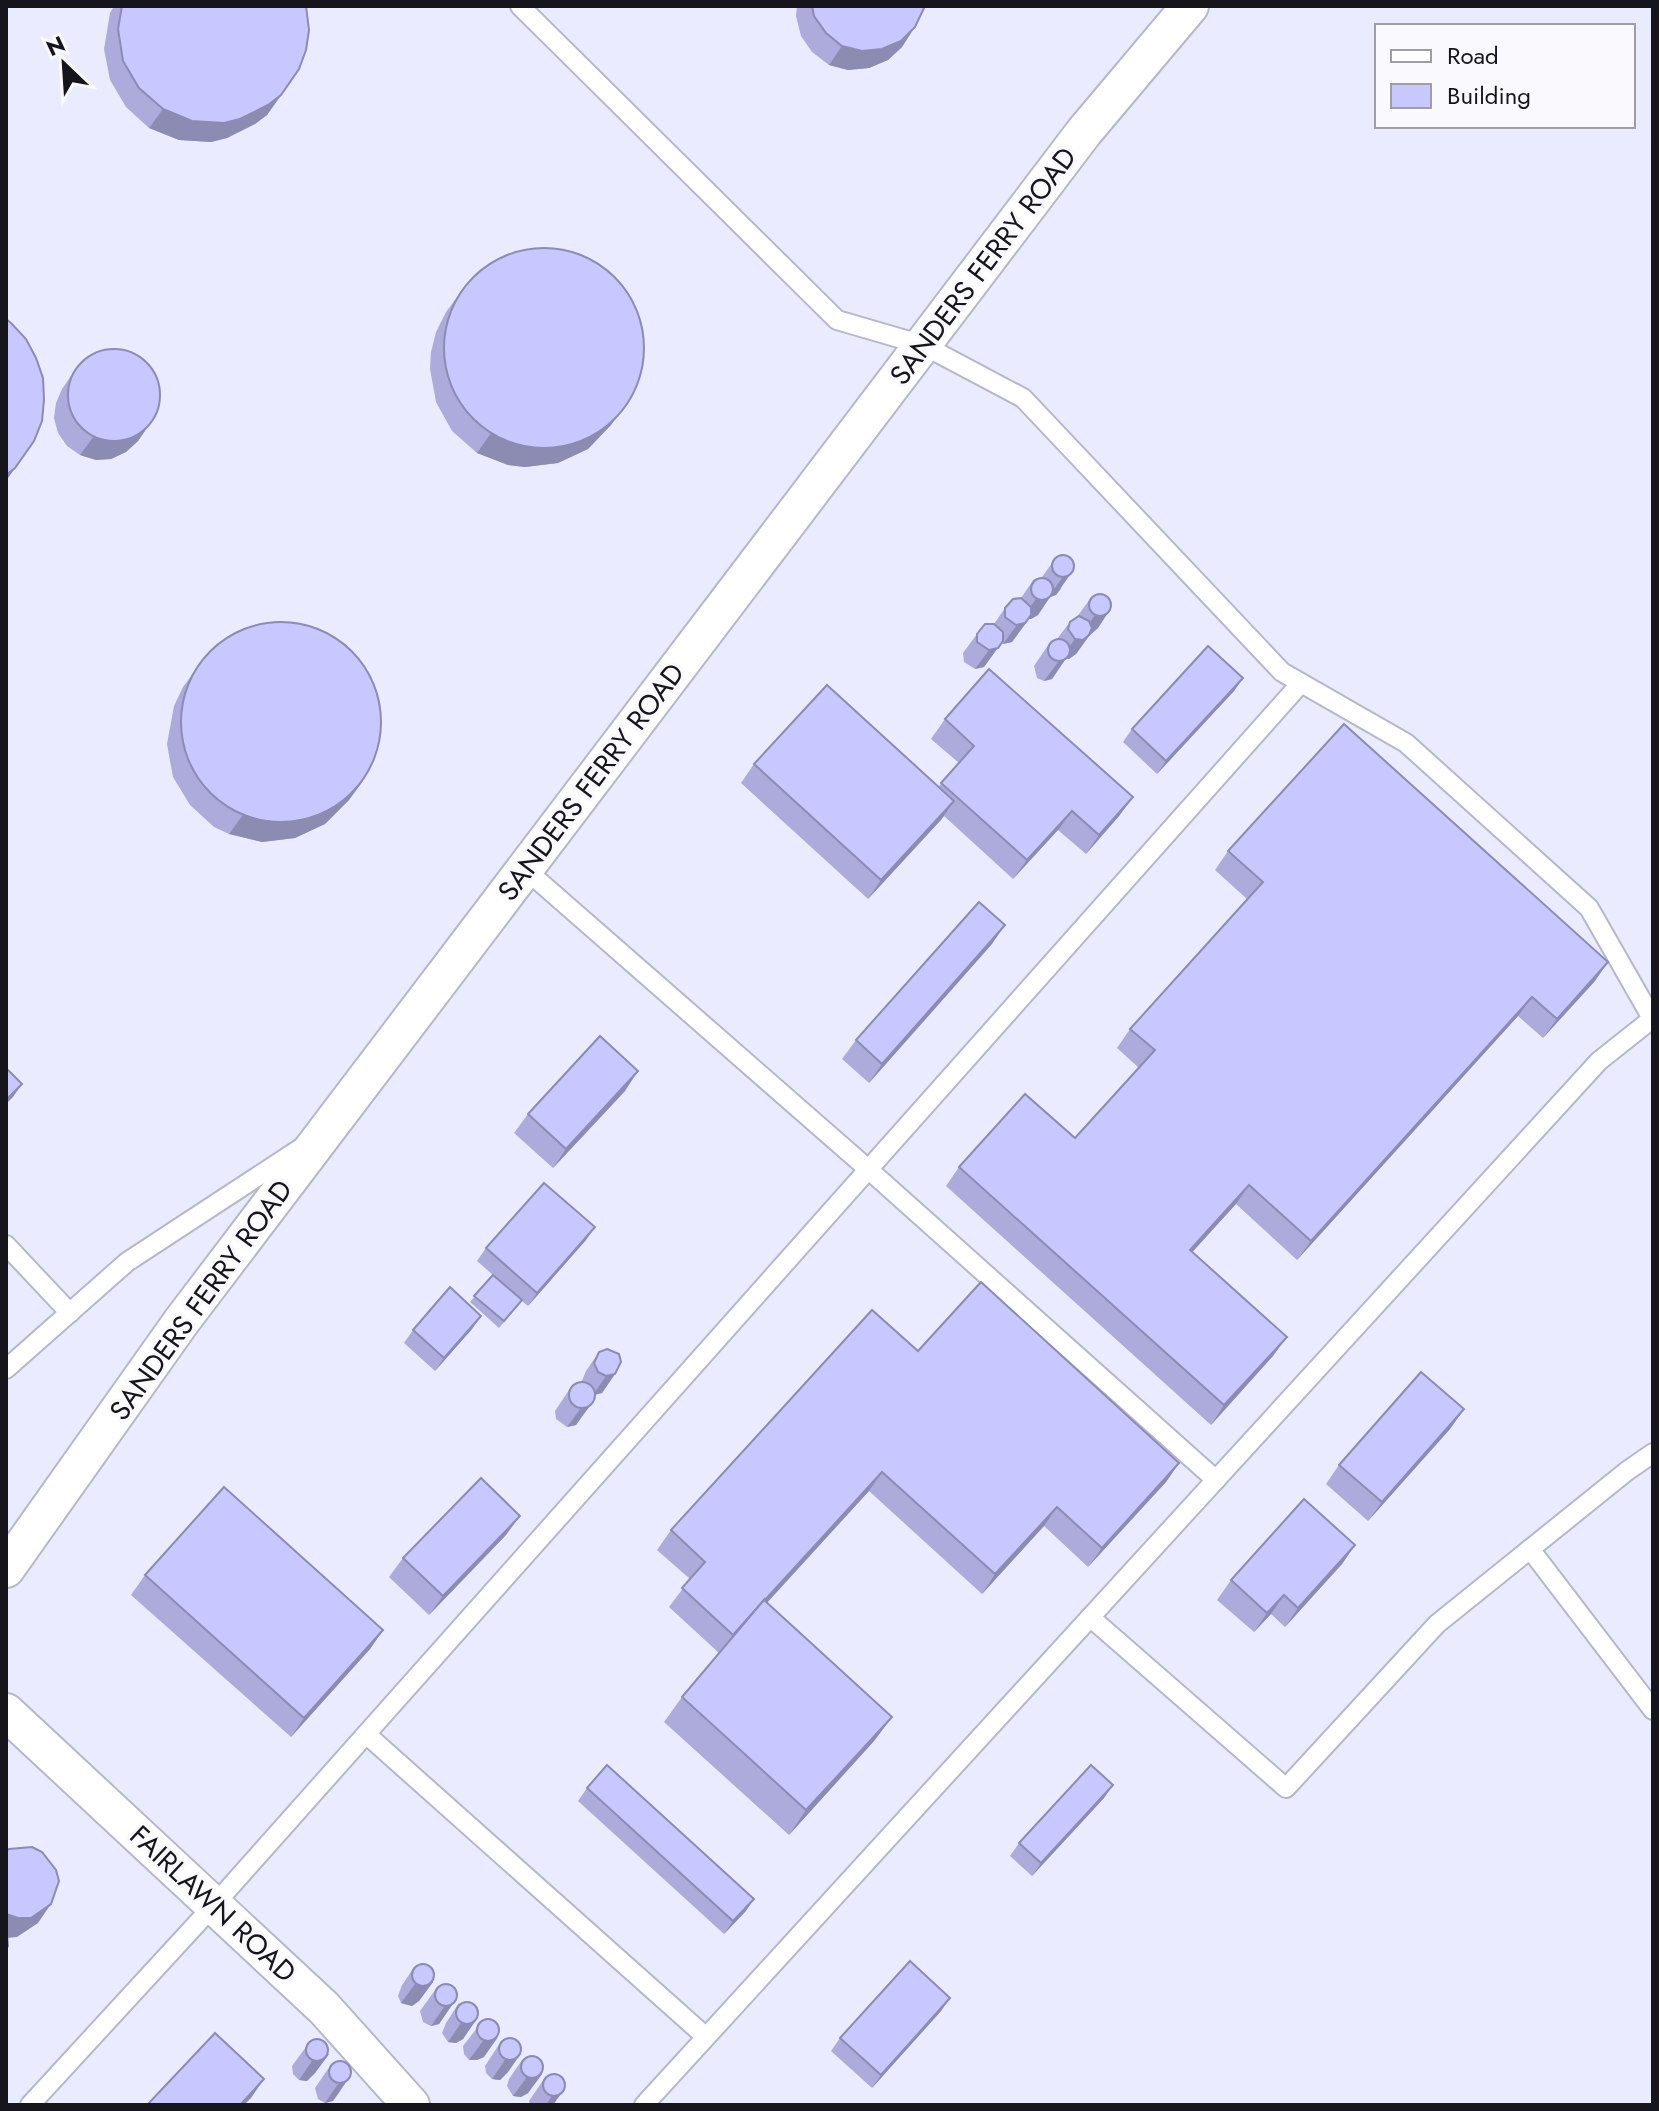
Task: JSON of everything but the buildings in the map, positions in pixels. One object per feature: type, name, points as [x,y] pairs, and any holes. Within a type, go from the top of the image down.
[{"type":"street","name":"SANDERS FERRY ROAD","points":[[6,1569],[181,1322],[1084,132],[1190,6]]},
{"type":"street","name":"FAIRLAWN ROAD","points":[[6,1712],[324,2008],[411,2105]]},
{"type":"lane","points":[[520,6],[837,320],[923,345],[1023,398],[1282,672],[1406,743],[1589,908],[1653,1020],[1599,1061],[644,2105]]},
{"type":"lane","points":[[30,2105],[214,1905],[1301,683]]},
{"type":"lane","points":[[525,869],[868,1169],[1216,1480]]},
{"type":"lane","points":[[6,1369],[127,1262],[327,1131]]},
{"type":"lane","points":[[6,1245],[70,1313]]},
{"type":"lane","points":[[1090,1617],[1286,1788],[1437,1624],[1653,1453]]},
{"type":"lane","points":[[1530,1549],[1653,1710]]},
{"type":"lane","points":[[366,1734],[706,2037]]}]
